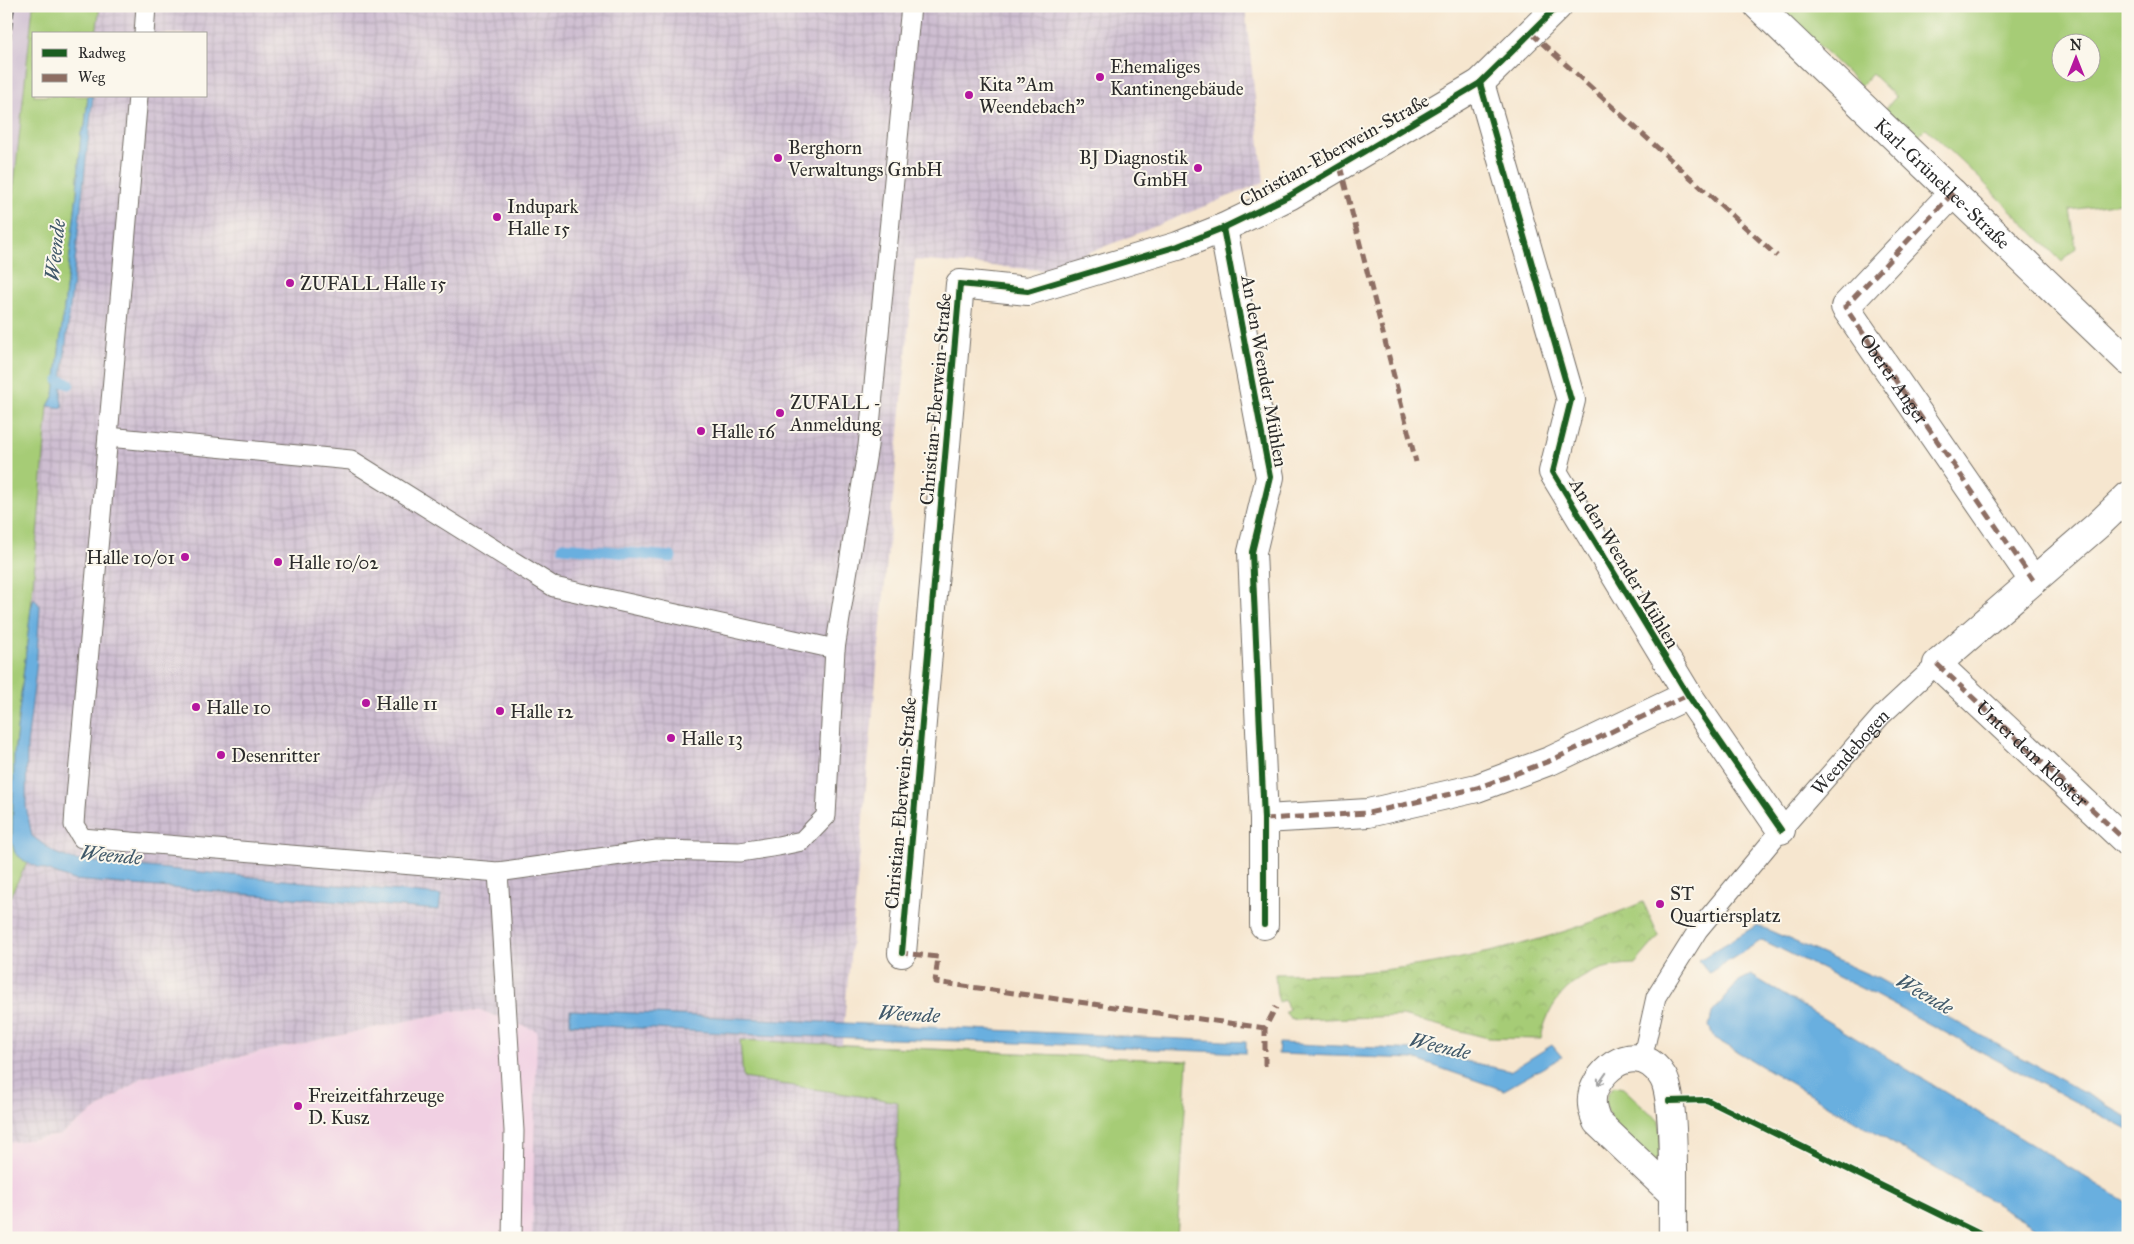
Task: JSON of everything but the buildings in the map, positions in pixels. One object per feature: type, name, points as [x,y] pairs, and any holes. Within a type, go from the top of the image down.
[{"type":"street","name":"Christian-Eberwein-Straße","points":[[902,953],[960,284],[1028,291],[1178,246],[1223,228],[1289,196],[1480,83],[1558,6]]},
{"type":"street","name":"Karl-Grüneklee-Straße","points":[[1758,6],[2128,361]]},
{"type":"street","name":"An den Weender Mühlen","points":[[1480,83],[1571,400],[1553,472],[1688,695],[1782,830]]},
{"type":"street","name":"Oberer Anger","points":[[1953,193],[1845,307],[2033,580]]},
{"type":"street","name":"An den Weender Mühlen","points":[[1223,228],[1270,476],[1252,552],[1264,819],[1264,925]]},
{"type":"street","name":"Weendebogen","points":[[1937,664],[2128,496]]},
{"type":"street","name":"Unter dem Kloster","points":[[1937,664],[2128,843]]},
{"type":"street","points":[[1264,819],[1368,813],[1477,788],[1552,760],[1688,695]]},
{"type":"street","points":[[1672,1193],[1597,1122],[1592,1107],[1593,1093],[1613,1064],[1628,1058],[1642,1060],[1652,1066],[1663,1078],[1671,1120],[1673,1238]]},
{"type":"lane","points":[[144,32],[146,6]]},
{"type":"lane","points":[[138,98],[74,810],[74,825],[82,838],[498,872],[657,850],[740,852],[802,841],[826,816],[835,649],[868,446],[910,6]]},
{"type":"lane","points":[[108,437],[351,460],[554,587],[835,649]]},
{"type":"lane","name":"Weendebogen","points":[[1642,1060],[1656,997],[1698,930],[1881,716],[1937,664]]},
{"type":"lane","points":[[498,872],[514,1131],[512,1238]]},
{"type":"shaded area","points":[[6,6],[33,6],[6,261]]},
{"type":"shaded area","points":[[33,6],[1245,6],[1264,182],[1042,270],[915,260],[842,1044],[1188,1061],[1177,1238],[532,1238],[537,1031],[482,1011],[459,1010],[143,1077],[60,1135],[6,1143],[6,261]]},
{"type":"shaded area","points":[[459,1010],[482,1011],[537,1030],[1188,1061],[1177,1238],[6,1238],[6,1143],[60,1135],[143,1077]]},
{"type":"green space","points":[[33,6],[100,6],[96,32],[32,32],[32,98],[88,98],[85,126],[81,133],[77,193],[54,395],[48,406],[31,608],[14,755],[12,843],[15,853],[27,863],[6,904],[6,261]]},
{"type":"green space","points":[[1778,6],[2128,6],[2128,202],[2070,210],[2076,248],[2062,262],[1978,177],[1926,128],[1915,139],[1885,109],[1896,97],[1872,74],[1861,86]]},
{"type":"green space","points":[[1643,902],[1659,936],[1635,964],[1601,969],[1586,975],[1573,984],[1552,1007],[1545,1022],[1541,1039],[1488,1038],[1402,1016],[1297,1020],[1290,1018],[1285,1012],[1289,1009],[1284,1000],[1279,1002],[1277,995],[1275,974],[1348,973],[1386,970],[1461,958],[1498,950],[1572,929]]},
{"type":"green space","points":[[740,1040],[1188,1061],[1177,1238],[894,1238],[898,1102],[743,1078]]},
{"type":"green space","points":[[1614,1086],[1623,1088],[1659,1121],[1662,1160],[1659,1165],[1623,1134],[1609,1116],[1606,1105],[1607,1095]]},
{"type":"water","points":[[88,98],[93,98],[63,372],[61,398],[63,408],[48,406],[54,395],[77,193],[81,133],[85,126]]},
{"type":"water","points":[[34,598],[40,606],[36,670],[27,745],[26,806],[32,836],[55,853],[74,860],[441,895],[439,910],[73,880],[27,863],[15,853],[12,843],[14,755],[31,608]]},
{"type":"water","points":[[1757,925],[1879,979],[2128,1117],[2128,1130],[1873,994],[1762,940],[1709,973],[1699,960]]},
{"type":"water","points":[[1751,975],[2128,1203],[2128,1238],[2054,1238],[1714,1038],[1709,1026],[1712,1013],[1739,981]]},
{"type":"water","points":[[570,1010],[1246,1042],[1246,1053],[994,1042],[758,1035],[570,1024]]},
{"type":"water","points":[[1279,1043],[1417,1050],[1510,1071],[1552,1045],[1562,1057],[1504,1090],[1414,1059],[1278,1054]]},
{"type":"waterway","points":[[59,380],[69,384]]},
{"type":"waterway","points":[[563,547],[671,557]]},
{"type":"railway","points":[[6,65],[13,6]]},
{"type":"marked path","points":[[1531,33],[1777,256]]},
{"type":"marked path","points":[[1340,166],[1416,462]]},
{"type":"marked path","points":[[1953,193],[1845,307],[2033,580]]},
{"type":"marked path","points":[[1937,664],[2128,843]]},
{"type":"marked path","points":[[1264,819],[1368,813],[1477,788],[1552,760],[1688,695]]},
{"type":"marked path","points":[[902,949],[902,953],[938,957],[935,982],[1265,1028]]},
{"type":"marked path","points":[[1265,1066],[1265,1028],[1276,1007]]},
{"type":"cycle path","points":[[902,953],[960,284],[1028,291],[1178,246],[1223,228],[1289,196],[1480,83],[1558,6]]},
{"type":"cycle path","points":[[1480,83],[1571,400],[1553,472],[1688,695],[1781,830]]},
{"type":"cycle path","points":[[1223,228],[1270,477],[1252,552],[1264,819],[1264,925]]},
{"type":"cycle path","points":[[1669,1101],[1707,1100],[1988,1238]]},
{"type":"place","name":"Ehemaliges Kantinengebäude","points":[[1100,77]]},
{"type":"place","name":"Kita \"Am Weendebach\"","points":[[969,95]]},
{"type":"place","name":"Berghorn Verwaltungs GmbH","points":[[778,158]]},
{"type":"place","name":"BJ Diagnostik GmbH","points":[[1198,168]]},
{"type":"place","name":"Indupark Halle 15","points":[[497,217]]},
{"type":"place","name":"ZUFALL Halle 15","points":[[290,283]]},
{"type":"place","name":"ZUFALL - Anmeldung","points":[[780,413]]},
{"type":"place","name":"Halle 16","points":[[701,431]]},
{"type":"place","name":"Halle 10/01","points":[[185,557]]},
{"type":"place","name":"Halle 10/02","points":[[278,562]]},
{"type":"place","name":"Halle 11","points":[[366,703]]},
{"type":"place","name":"Halle 10","points":[[196,707]]},
{"type":"place","name":"Halle 12","points":[[500,711]]},
{"type":"place","name":"Halle 13","points":[[671,738]]},
{"type":"place","name":"Desenritter","points":[[221,755]]},
{"type":"place","name":"ST Quartiersplatz","points":[[1660,904]]},
{"type":"place","name":"Freizeitfahrzeuge D. Kusz","points":[[298,1106]]},
{"type":"water label","name":"Weende","points":[[55,250]]},
{"type":"water label","name":"Weende","points":[[111,855]]},
{"type":"water label","name":"Weende","points":[[1925,994]]},
{"type":"water label","name":"Weende","points":[[909,1014]]},
{"type":"water label","name":"Weende","points":[[1440,1046]]}]
